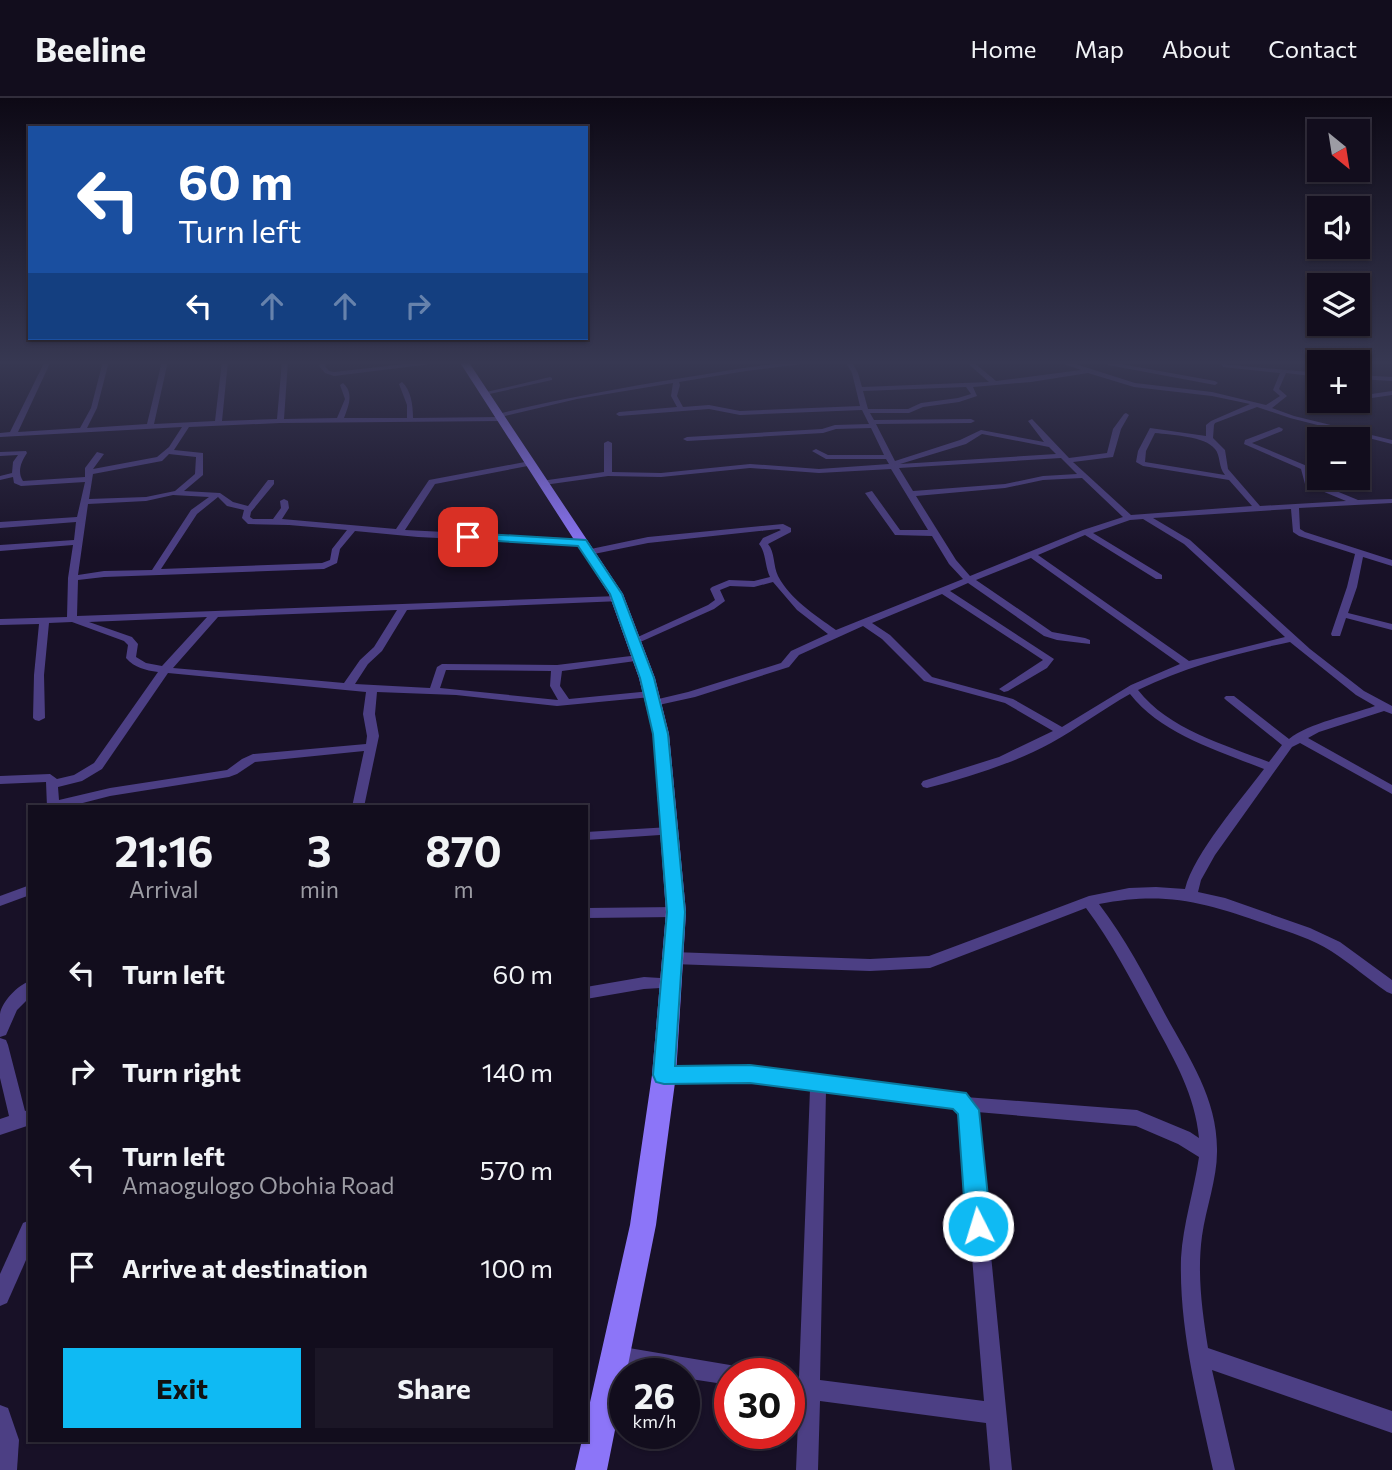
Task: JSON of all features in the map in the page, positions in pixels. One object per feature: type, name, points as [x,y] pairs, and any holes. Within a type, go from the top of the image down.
[{"type":"street","points":[[13,434],[17,425]]},
{"type":"street","points":[[83,429],[85,425]]},
{"type":"street","points":[[0,435],[168,425]]},
{"type":"street","points":[[0,454],[22,452],[17,462],[16,474],[17,481],[21,484],[89,476],[152,462],[167,452],[186,425]]},
{"type":"street","points":[[506,425],[618,599],[661,734],[670,831],[676,912],[664,1075],[643,1225],[591,1470]]},
{"type":"street","points":[[687,439],[824,431],[835,427],[861,425]]},
{"type":"street","points":[[875,425],[909,494],[952,562],[969,580],[1052,636],[1074,637],[1086,642]]},
{"type":"street","points":[[1035,425],[1082,476],[1129,518]]},
{"type":"street","points":[[544,483],[608,474],[661,475],[750,466],[819,471],[892,463],[1110,455],[1120,425]]},
{"type":"street","points":[[1209,439],[1210,425]]},
{"type":"street","points":[[1327,425],[1392,442]]},
{"type":"street","points":[[1279,429],[1248,444],[1304,468],[1308,482],[1359,503]]},
{"type":"street","points":[[1231,478],[1140,463],[1142,451],[1153,430],[1209,439],[1221,450],[1224,469],[1259,509]]},
{"type":"street","points":[[816,451],[826,457],[892,463],[963,442],[986,432],[1051,445]]},
{"type":"street","points":[[608,443],[608,474]]},
{"type":"street","points":[[167,452],[200,456],[199,475],[177,493]]},
{"type":"street","points":[[72,619],[73,578],[89,468],[100,454]]},
{"type":"street","points":[[400,532],[432,482],[530,463]]},
{"type":"street","points":[[0,478],[16,474]]},
{"type":"street","points":[[909,494],[1082,476]]},
{"type":"street","points":[[271,482],[250,509],[246,518],[251,522],[586,547],[780,526],[788,530],[763,544],[767,548],[766,564],[775,579],[798,604],[835,634]]},
{"type":"street","points":[[85,502],[146,499],[177,493],[216,494],[230,504],[250,509]]},
{"type":"street","points":[[869,493],[898,533],[933,533]]},
{"type":"street","points":[[154,573],[194,512],[216,494]]},
{"type":"street","points":[[275,523],[285,508],[284,501]]},
{"type":"street","points":[[72,619],[128,639],[133,644],[133,661],[165,670],[566,703],[652,699],[691,695],[785,665],[795,653],[835,634],[1129,518],[1392,501]]},
{"type":"street","points":[[1295,507],[1296,530],[1302,534],[1392,563]]},
{"type":"street","points":[[1143,516],[1187,542],[1291,639],[1360,693],[1388,709]]},
{"type":"street","points":[[0,525],[82,519]]},
{"type":"street","points":[[73,578],[104,574],[324,566],[334,561],[337,549],[353,528]]},
{"type":"street","points":[[1086,533],[1159,577]]},
{"type":"street","points":[[0,548],[79,542]]},
{"type":"street","points":[[1336,634],[1353,587],[1359,554]]},
{"type":"street","points":[[1032,555],[1188,665]]},
{"type":"street","points":[[434,691],[442,667],[557,668],[636,650],[719,601],[715,589],[721,584],[754,584],[775,579]]},
{"type":"street","points":[[943,590],[1049,659],[1044,666],[1004,690]]},
{"type":"street","points":[[0,622],[618,599]]},
{"type":"street","points":[[348,686],[364,662],[378,649],[402,608]]},
{"type":"street","points":[[53,785],[78,778],[97,766],[165,670],[215,614]]},
{"type":"street","points":[[1342,614],[1392,627]]},
{"type":"street","points":[[40,718],[39,675],[44,622]]},
{"type":"street","points":[[864,622],[886,637],[928,679],[1009,701],[1061,730]]},
{"type":"street","points":[[927,784],[991,765],[1061,730],[1132,689],[1188,665],[1291,639]]},
{"type":"street","points":[[557,668],[555,686],[566,703]]},
{"type":"street","points":[[358,805],[373,736],[369,714],[372,689]]},
{"type":"street","points":[[1132,689],[1142,704],[1167,720],[1270,767]]},
{"type":"street","points":[[1230,698],[1293,741],[1392,790]]},
{"type":"street","points":[[1190,895],[1200,867],[1270,767],[1293,741],[1388,709]]},
{"type":"street","points":[[61,805],[110,792],[229,773],[235,771],[244,761],[253,758],[370,747]]},
{"type":"street","points":[[0,780],[48,777],[53,785],[53,805]]},
{"type":"street","points":[[588,836],[670,831]]},
{"type":"street","points":[[0,901],[28,891]]},
{"type":"street","points":[[674,958],[870,965],[930,962],[1089,901],[1129,893],[1156,892],[1190,895],[1256,914],[1335,946],[1392,988]]},
{"type":"street","points":[[1089,901],[1119,940],[1196,1088],[1206,1120],[1209,1154],[1194,1225],[1191,1256],[1200,1355],[1224,1470]]},
{"type":"street","points":[[588,913],[676,912]]},
{"type":"street","points":[[588,993],[644,983],[671,983]]},
{"type":"street","points":[[0,1030],[11,1006],[28,989]]},
{"type":"street","points":[[0,1045],[24,1119],[0,1127]]},
{"type":"street","points":[[664,1075],[739,1073],[949,1099],[964,1104],[1137,1118],[1184,1138],[1209,1154]]},
{"type":"street","points":[[807,1470],[818,1083]]},
{"type":"street","points":[[964,1104],[970,1120],[1001,1470]]},
{"type":"street","points":[[0,1296],[28,1233]]},
{"type":"street","points":[[1200,1355],[1392,1422]]},
{"type":"street","points":[[617,1356],[714,1373]]},
{"type":"street","points":[[805,1389],[994,1413]]},
{"type":"street","points":[[0,1416],[8,1440],[6,1470]]},
{"type":"route","points":[[468,537],[582,542],[616,594],[625,616],[647,678],[661,734],[673,862],[676,912],[664,1075],[750,1074],[958,1100],[968,1110],[978,1226]]}]
